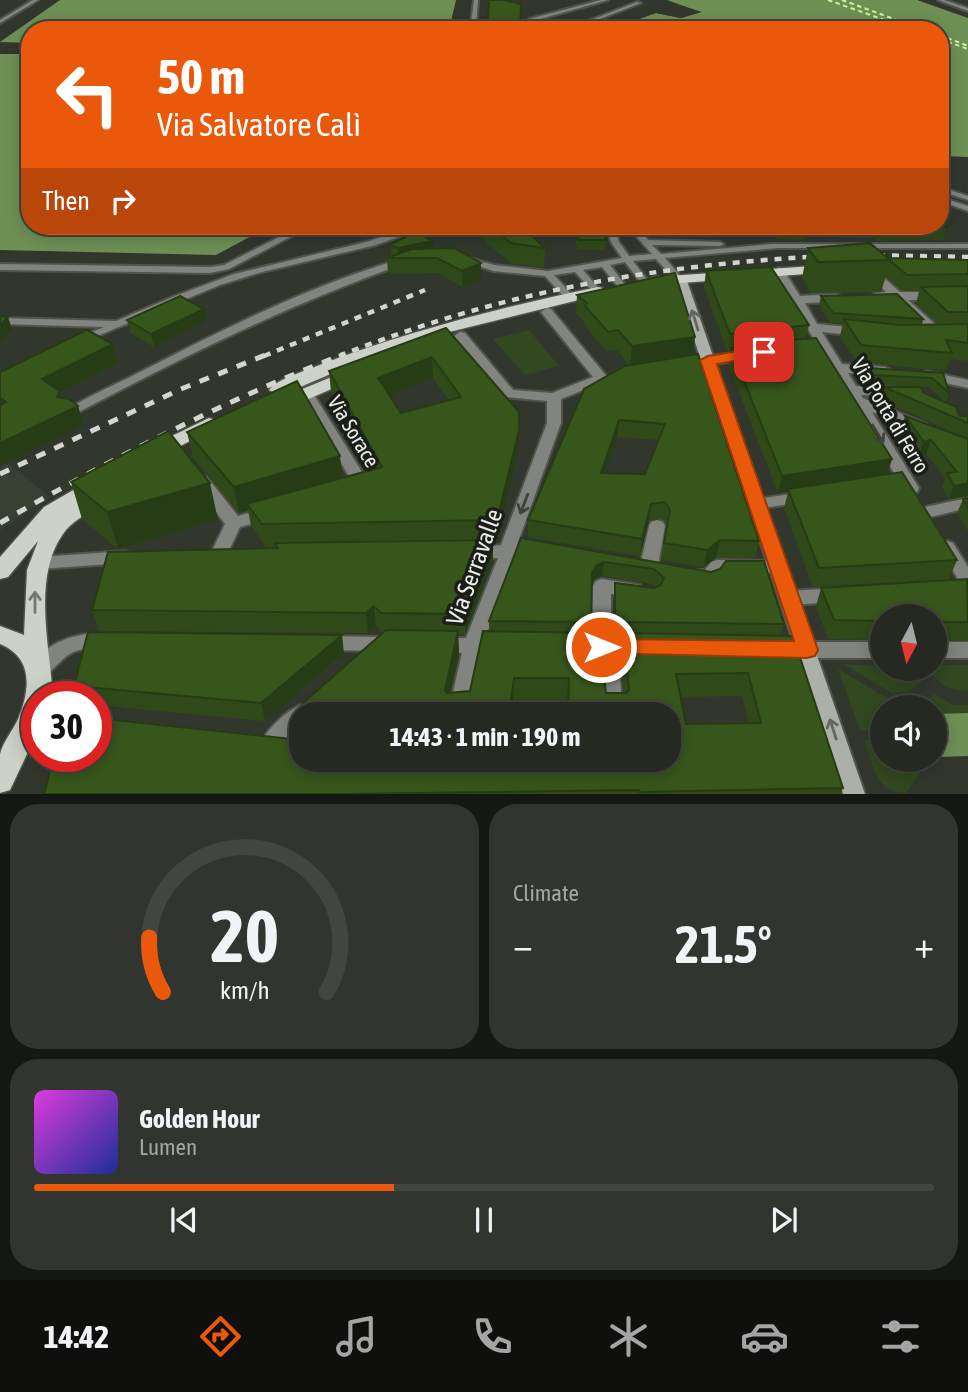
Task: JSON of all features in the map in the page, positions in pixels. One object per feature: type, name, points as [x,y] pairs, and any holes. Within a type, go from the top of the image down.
[{"type":"main road","points":[[679,280],[460,336],[306,393],[266,404],[303,378],[395,345],[569,297],[645,282],[885,266]]},
{"type":"main road","points":[[679,280],[790,598],[854,793]]},
{"type":"main road","points":[[146,463],[227,423]]},
{"type":"main road","points":[[0,570],[51,512],[113,481],[72,512],[55,532],[40,564],[34,602],[38,681]]},
{"type":"main road","points":[[0,635],[14,638],[29,650],[39,670]]},
{"type":"main road","points":[[0,781],[21,737]]},
{"type":"street","points":[[853,267],[897,296],[947,336],[918,336]]},
{"type":"street","name":"Via Porta di Ferro","points":[[779,271],[855,396],[900,482],[932,522],[965,582]]},
{"type":"street","points":[[797,300],[968,296]]},
{"type":"street","points":[[460,336],[509,394],[554,397],[608,377],[547,312]]},
{"type":"street","points":[[813,327],[868,332]]},
{"type":"street","points":[[681,365],[825,346]]},
{"type":"street","points":[[756,385],[764,352]]},
{"type":"street","points":[[838,368],[941,376],[968,384]]},
{"type":"street","name":"Via Sorace","points":[[306,393],[362,485],[337,493]]},
{"type":"street","points":[[855,396],[911,393]]},
{"type":"street","points":[[855,396],[931,428]]},
{"type":"street","name":"Via Serravalle","points":[[461,702],[473,645],[514,546],[554,423],[554,397]]},
{"type":"street","points":[[186,463],[234,523]]},
{"type":"street","points":[[757,504],[825,494]]},
{"type":"street","points":[[932,522],[968,503]]},
{"type":"street","points":[[219,555],[234,523],[286,508]]},
{"type":"street","points":[[649,566],[657,526]]},
{"type":"street","points":[[458,554],[514,546]]},
{"type":"street","points":[[40,564],[142,556]]},
{"type":"street","points":[[629,563],[709,577],[717,566],[779,567]]},
{"type":"street","points":[[612,702],[605,647],[602,586],[651,593]]},
{"type":"street","points":[[790,598],[858,594]]},
{"type":"street","points":[[39,670],[70,643],[124,640]]},
{"type":"street","points":[[305,643],[524,646]]},
{"type":"street","points":[[356,662],[374,644]]},
{"type":"street","points":[[783,649],[806,645],[870,649]]},
{"type":"street","points":[[563,646],[662,648]]},
{"type":"street","points":[[947,650],[968,650]]},
{"type":"street","points":[[314,702],[320,696]]},
{"type":"street","points":[[271,743],[289,726]]},
{"type":"street","points":[[244,740],[289,745]]},
{"type":"street","points":[[441,793],[446,772]]},
{"type":"street","points":[[618,772],[620,793]]},
{"type":"lane","points":[[0,22],[36,0]]},
{"type":"lane","points":[[474,21],[476,0]]},
{"type":"lane","points":[[531,21],[606,0]]},
{"type":"lane","points":[[943,1],[963,0]]},
{"type":"lane","points":[[943,1],[968,10]]},
{"type":"lane","points":[[592,21],[639,4]]},
{"type":"lane","points":[[949,192],[968,198]]},
{"type":"lane","points":[[949,202],[968,209]]},
{"type":"lane","points":[[226,267],[289,235]]},
{"type":"lane","points":[[73,344],[173,299],[258,270],[358,249],[402,235]]},
{"type":"lane","points":[[613,235],[619,250],[645,282]]},
{"type":"lane","points":[[642,235],[656,256],[679,280]]},
{"type":"lane","points":[[645,242],[778,246],[968,246]]},
{"type":"lane","points":[[457,259],[493,268],[548,274],[629,259],[778,246]]},
{"type":"lane","points":[[69,414],[209,339],[270,312],[410,260]]},
{"type":"lane","points":[[604,263],[622,286]]},
{"type":"lane","points":[[0,267],[209,270],[226,267],[258,270]]},
{"type":"lane","points":[[577,269],[597,291]]},
{"type":"lane","points":[[548,274],[569,297]]},
{"type":"lane","points":[[0,321],[119,324]]},
{"type":"shaded area","points":[[60,0],[456,0],[451,21],[30,21]]},
{"type":"shaded area","points":[[667,0],[917,0],[968,18],[968,157],[949,156],[949,21],[633,21],[656,13],[681,18],[700,12]]},
{"type":"shaded area","points":[[21,27],[21,43],[0,42]]},
{"type":"shaded area","points":[[0,54],[21,54],[21,235],[253,235],[216,255],[0,250]]},
{"type":"shaded area","points":[[529,330],[559,366],[525,375],[493,339]]},
{"type":"shaded area","points":[[8,463],[50,497],[0,530],[0,467]]},
{"type":"shaded area","points":[[843,664],[870,666],[870,680]]},
{"type":"shaded area","points":[[947,665],[968,665],[968,691],[950,688],[939,681],[947,681]]},
{"type":"shaded area","points":[[838,669],[881,695],[870,695],[870,730],[860,730]]},
{"type":"shaded area","points":[[872,681],[922,681],[910,691],[892,693]]},
{"type":"shaded area","points":[[947,702],[953,705],[968,705],[968,714],[947,714]]},
{"type":"shaded area","points":[[968,713],[968,756],[947,757],[947,714]]},
{"type":"shaded area","points":[[864,740],[870,740],[870,759]]},
{"type":"shaded area","points":[[875,772],[920,773],[906,793],[888,789]]},
{"type":"pier","points":[[663,0],[702,12],[681,18],[656,13],[628,21],[656,10],[681,14],[688,12]]},
{"type":"building","points":[[489,0],[521,4],[520,21],[488,21]]},
{"type":"building","points":[[410,235],[421,235],[432,241],[398,248],[391,244]]},
{"type":"building","points":[[501,235],[531,235],[545,248],[511,243]]},
{"type":"building","points":[[577,235],[605,235],[606,240],[578,240]]},
{"type":"building","points":[[870,243],[890,260],[818,262],[808,248]]},
{"type":"building","points":[[454,248],[481,263],[462,271],[437,258],[387,258],[412,249]]},
{"type":"building","points":[[887,258],[968,260],[968,274],[907,275]]},
{"type":"building","points":[[771,267],[809,325],[730,334],[706,271]]},
{"type":"building","points":[[675,273],[695,337],[632,346],[618,330],[608,332],[585,306],[587,303],[577,295]]},
{"type":"building","points":[[968,286],[968,312],[948,312],[921,287]]},
{"type":"building","points":[[897,294],[923,319],[833,313],[821,296]]},
{"type":"building","points":[[180,296],[204,309],[151,334],[127,320]]},
{"type":"building","points":[[0,316],[8,317],[0,325]]},
{"type":"building","points":[[844,319],[901,325],[968,324],[968,343],[946,340],[952,353],[861,345]]},
{"type":"building","points":[[446,328],[519,412],[519,430],[497,520],[262,524],[247,504],[382,467],[329,371]],"holes":[[[432,357],[461,397],[401,413],[378,378]]]},
{"type":"building","points":[[87,330],[113,344],[42,379],[59,391],[57,397],[69,399],[78,406],[0,443],[0,405],[6,402],[0,398],[0,372]]},
{"type":"building","points":[[816,338],[892,459],[782,476],[731,348],[756,344],[750,370],[761,375],[769,369],[775,341]]},
{"type":"building","points":[[698,354],[759,541],[720,540],[707,550],[664,543],[670,510],[665,502],[651,504],[642,539],[528,520],[584,389],[625,366]],"holes":[[[619,420],[665,424],[645,474],[601,473]]]},
{"type":"building","points":[[868,368],[943,373],[949,393],[932,378],[873,375]]},
{"type":"building","points":[[297,381],[340,456],[234,487],[187,432]]},
{"type":"building","points":[[884,387],[920,387],[924,393],[956,407],[959,416],[968,416],[968,423]]},
{"type":"building","points":[[905,416],[968,439],[968,483],[954,486],[947,473],[957,472],[931,440],[924,442]]},
{"type":"building","points":[[168,431],[210,483],[107,512],[71,482]]},
{"type":"building","points":[[902,472],[957,560],[819,568],[788,489]]},
{"type":"building","points":[[521,538],[711,572],[720,569],[726,561],[764,561],[784,624],[615,622],[615,583],[654,588],[661,585],[664,578],[654,569],[604,562],[597,565],[592,572],[591,622],[489,621]]},
{"type":"building","points":[[493,540],[465,614],[381,613],[374,606],[366,613],[92,610],[108,552],[278,548],[275,543]]},
{"type":"building","points":[[967,579],[968,622],[947,622],[947,604],[870,604],[870,621],[834,620],[821,588]]},
{"type":"building","points":[[386,630],[458,631],[445,690],[447,693],[470,691],[483,631],[599,633],[606,693],[626,693],[629,690],[624,633],[793,636],[843,788],[639,792],[44,794],[50,772],[112,772],[112,720],[289,739],[289,772],[681,772],[681,702],[568,702],[569,678],[514,678],[511,702],[304,702]],"holes":[[[748,673],[761,723],[686,724],[676,674]]]},
{"type":"building","points":[[88,632],[342,635],[261,703],[112,689],[112,681],[75,681]]},
{"type":"ferry route","points":[[828,0],[888,21]]},
{"type":"ferry route","points":[[842,0],[899,21]]},
{"type":"ferry route","points":[[949,39],[968,46]]},
{"type":"ferry route","points":[[949,42],[968,49]]},
{"type":"railway","points":[[864,255],[968,257]]},
{"type":"railway","points":[[339,356],[459,315],[578,285],[700,266],[826,256]]},
{"type":"railway","points":[[264,356],[425,290]]},
{"type":"railway","points":[[0,474],[181,389],[268,354]]},
{"type":"railway","points":[[339,356],[344,354]]},
{"type":"railway","points":[[0,523],[169,432],[255,391],[339,356]]},
{"type":"route","points":[[601,647],[807,650],[708,360],[764,352]]}]
